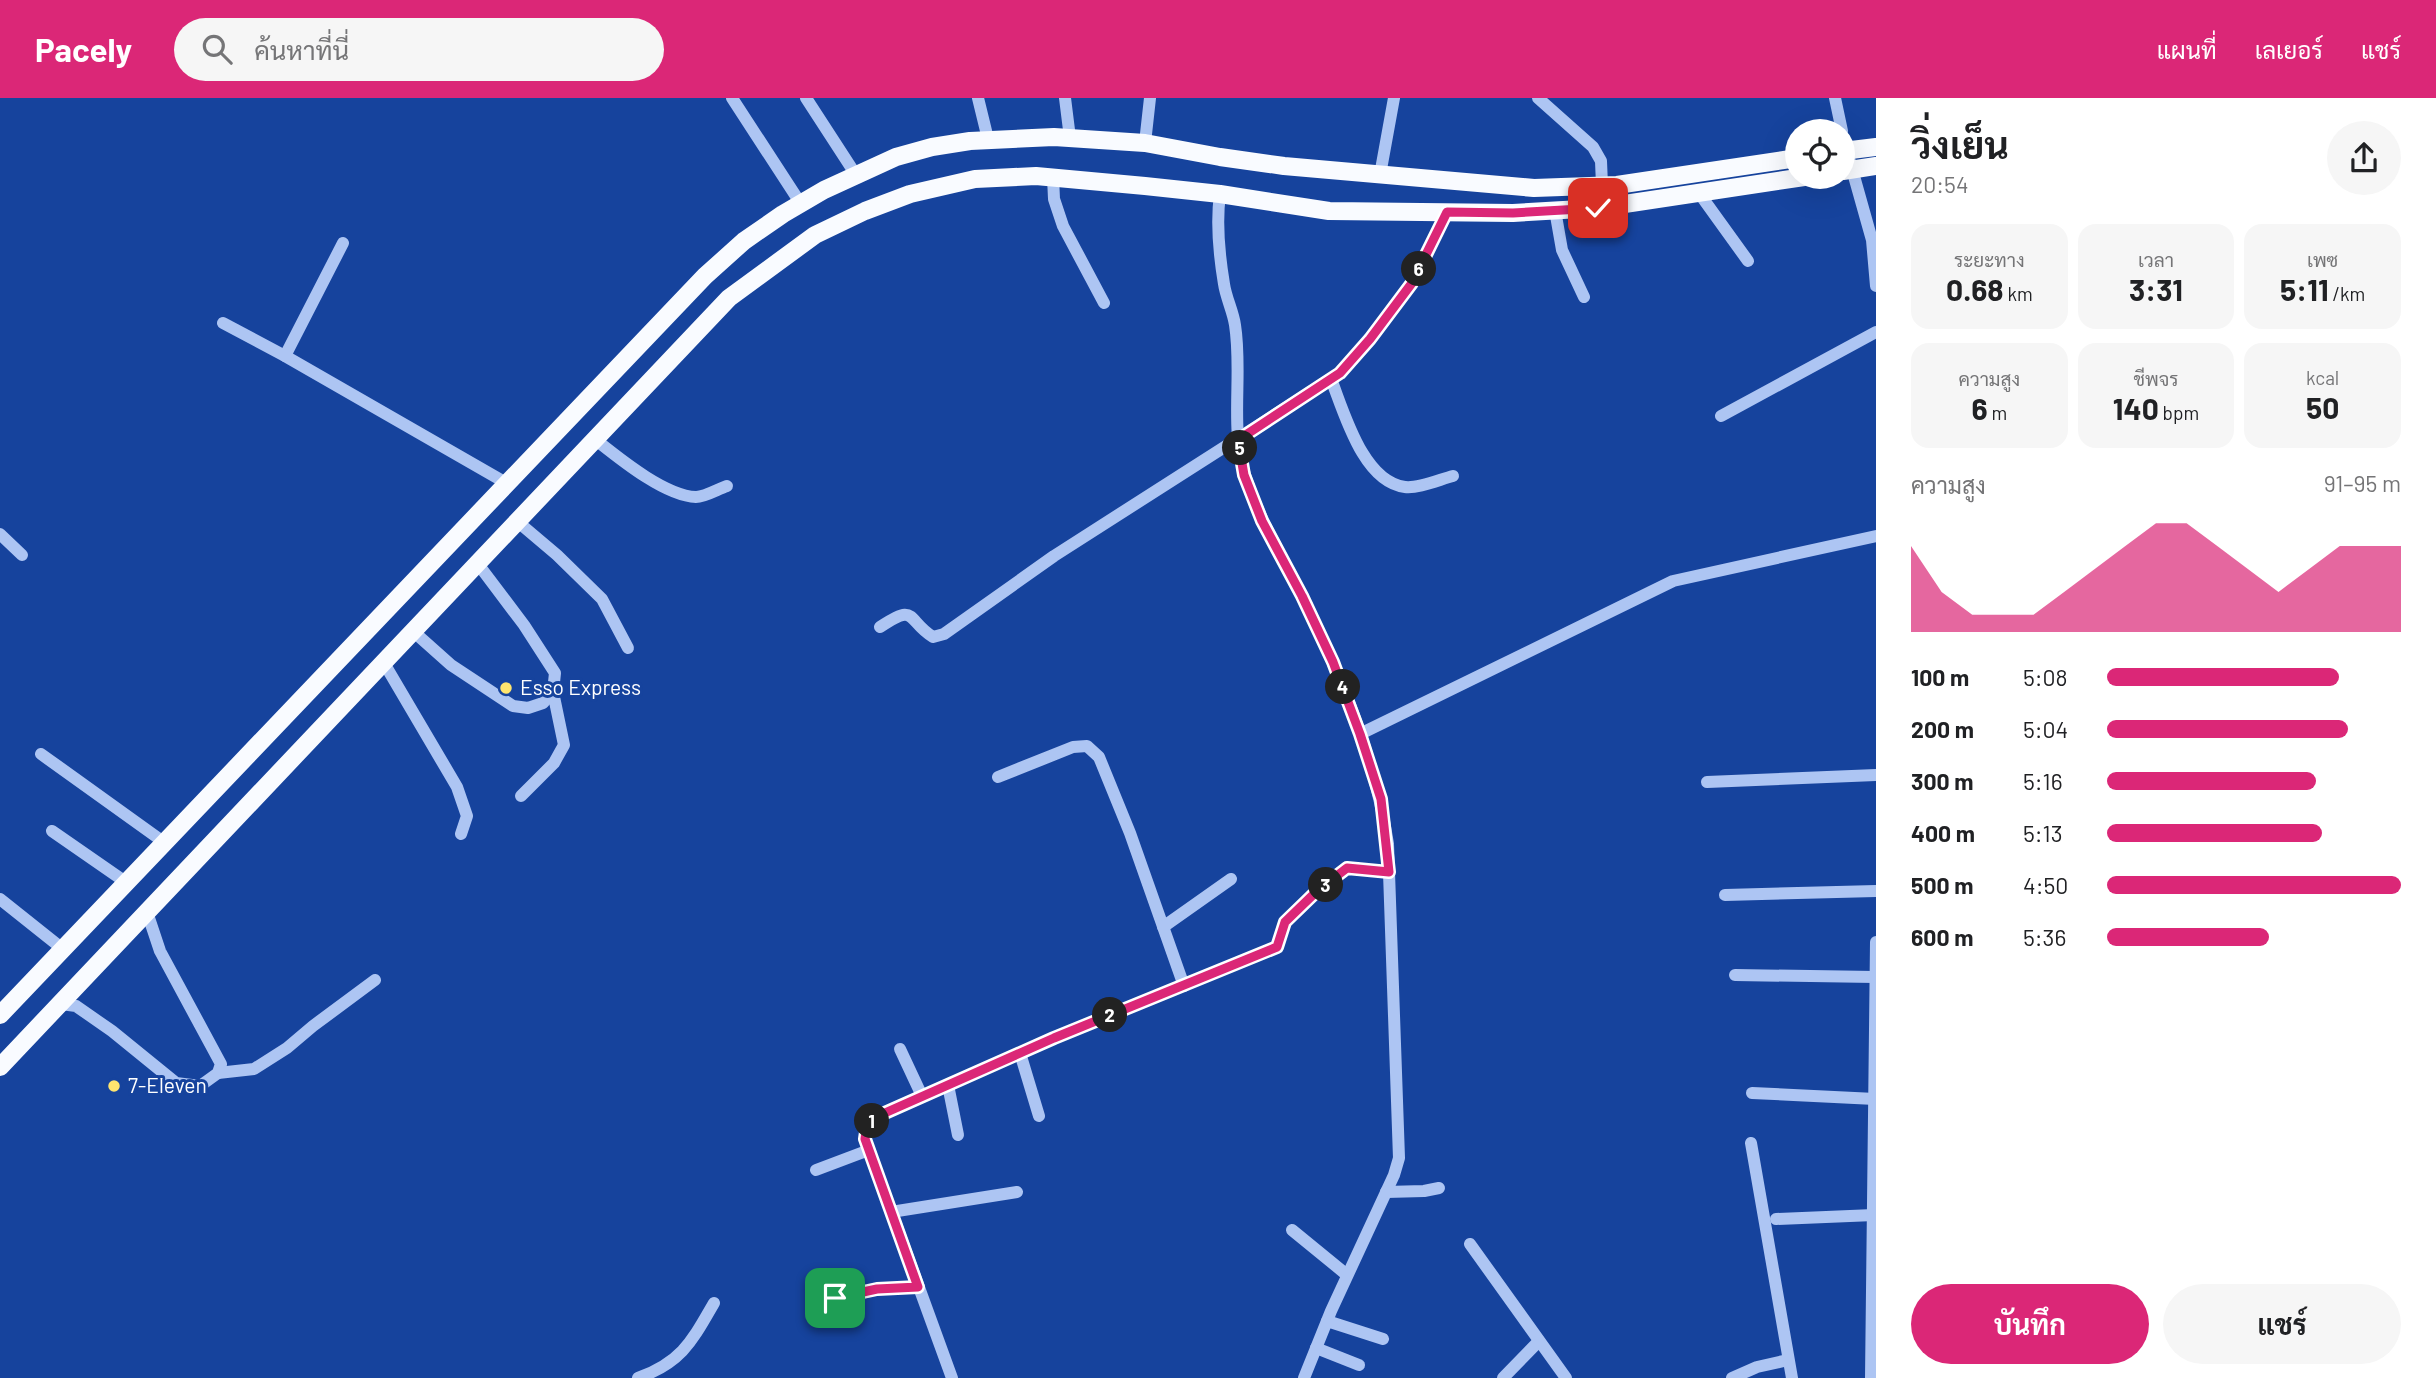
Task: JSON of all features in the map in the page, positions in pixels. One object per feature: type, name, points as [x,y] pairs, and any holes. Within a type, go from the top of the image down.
[{"type":"main road","points":[[0,1015],[705,276],[744,241],[801,204],[856,174],[896,157],[932,147],[988,139],[1070,138],[1145,143],[1220,157],[1380,175],[1534,188],[1602,185],[1785,160]]},
{"type":"main road","points":[[1855,146],[1876,147]]},
{"type":"main road","points":[[1855,169],[1876,166]]},
{"type":"main road","points":[[0,1067],[729,298],[815,235],[865,211],[910,194],[975,179],[1053,177],[1220,194],[1329,211],[1447,212],[1598,208],[1785,180]]},
{"type":"street","points":[[732,98],[801,204]]},
{"type":"street","points":[[806,98],[856,174]]},
{"type":"street","points":[[978,98],[988,139]]},
{"type":"street","points":[[1065,98],[1070,138]]},
{"type":"street","points":[[1145,143],[1150,98]]},
{"type":"street","points":[[1380,175],[1394,98]]},
{"type":"street","points":[[1538,98],[1594,148],[1601,161],[1602,185]]},
{"type":"street","points":[[1835,98],[1839,119]]},
{"type":"street","points":[[1053,177],[1054,199],[1063,226],[1104,303]]},
{"type":"street","points":[[1855,189],[1872,240],[1876,286]]},
{"type":"street","points":[[1699,193],[1748,261]]},
{"type":"street","points":[[1220,194],[1217,215],[1224,285],[1235,324],[1238,440],[1244,475],[1262,521],[1328,651],[1360,734],[1381,799],[1389,872],[1399,1158],[1326,1321],[1304,1378]]},
{"type":"street","points":[[1555,211],[1562,250],[1584,297]]},
{"type":"street","points":[[880,627],[897,615],[905,614],[916,620],[925,632],[933,637],[944,634],[1054,556],[1340,373],[1370,339],[1412,283],[1447,212]]},
{"type":"street","points":[[285,356],[343,243]]},
{"type":"street","points":[[223,323],[508,484]]},
{"type":"street","points":[[1721,416],[1876,332]]},
{"type":"street","points":[[1331,379],[1362,454],[1376,471],[1406,488],[1453,476]]},
{"type":"street","points":[[596,440],[636,471],[678,493],[698,497],[727,486]]},
{"type":"street","points":[[518,522],[602,599],[628,648]]},
{"type":"street","points":[[0,534],[22,555]]},
{"type":"street","points":[[1360,734],[1673,581],[1876,536]]},
{"type":"street","points":[[478,564],[524,625],[555,673],[554,692],[564,745],[554,763],[521,796]]},
{"type":"street","points":[[414,632],[451,664],[513,706],[535,706],[543,703],[554,692]]},
{"type":"street","points":[[384,663],[457,787],[467,816],[461,834]]},
{"type":"street","points":[[998,777],[1073,747],[1087,746],[1099,757],[1130,832],[1184,986]]},
{"type":"street","points":[[41,754],[165,843]]},
{"type":"street","points":[[1707,782],[1876,775]]},
{"type":"street","points":[[52,831],[127,883]]},
{"type":"street","points":[[951,1378],[865,1139],[867,1125],[878,1116],[1020,1053],[1277,947],[1285,922],[1317,891],[1347,868],[1389,872]]},
{"type":"street","points":[[1163,927],[1230,879]]},
{"type":"street","points":[[1725,895],[1876,891]]},
{"type":"street","points":[[0,899],[64,950]]},
{"type":"street","points":[[147,912],[160,951],[221,1064],[218,1073]]},
{"type":"street","points":[[1871,1378],[1876,942]]},
{"type":"street","points":[[1735,975],[1875,977]]},
{"type":"street","points":[[61,1004],[76,1006],[112,1031],[176,1083],[200,1086],[218,1073],[254,1069],[287,1048],[375,981]]},
{"type":"street","points":[[900,1049],[922,1096]]},
{"type":"street","points":[[1020,1053],[1039,1116]]},
{"type":"street","points":[[947,1085],[958,1135]]},
{"type":"street","points":[[1752,1093],[1875,1099]]},
{"type":"street","points":[[1751,1143],[1792,1378]]},
{"type":"street","points":[[817,1170],[869,1150]]},
{"type":"street","points":[[1385,1192],[1439,1188]]},
{"type":"street","points":[[891,1212],[1017,1192]]},
{"type":"street","points":[[1776,1219],[1874,1215]]},
{"type":"street","points":[[1292,1230],[1347,1275]]},
{"type":"street","points":[[1470,1244],[1566,1378]]},
{"type":"street","points":[[835,1298],[877,1289],[918,1287]]},
{"type":"street","points":[[638,1378],[658,1371],[688,1348],[714,1303]]},
{"type":"street","points":[[1326,1321],[1382,1339]]},
{"type":"street","points":[[1503,1378],[1539,1341]]},
{"type":"street","points":[[1316,1348],[1359,1365]]},
{"type":"street","points":[[1732,1378],[1757,1367],[1788,1360]]},
{"type":"place","name":"Esso Express","points":[[506,688]]},
{"type":"place","name":"7-Eleven","points":[[114,1086]]},
{"type":"route","points":[[835,1298],[877,1289],[918,1287],[865,1139],[867,1125],[878,1116],[1054,1038],[1277,947],[1285,922],[1317,891],[1347,868],[1389,872],[1381,799],[1360,734],[1333,662],[1262,521],[1244,475],[1238,440],[1340,373],[1370,339],[1412,283],[1447,212],[1513,213],[1598,208]]}]
